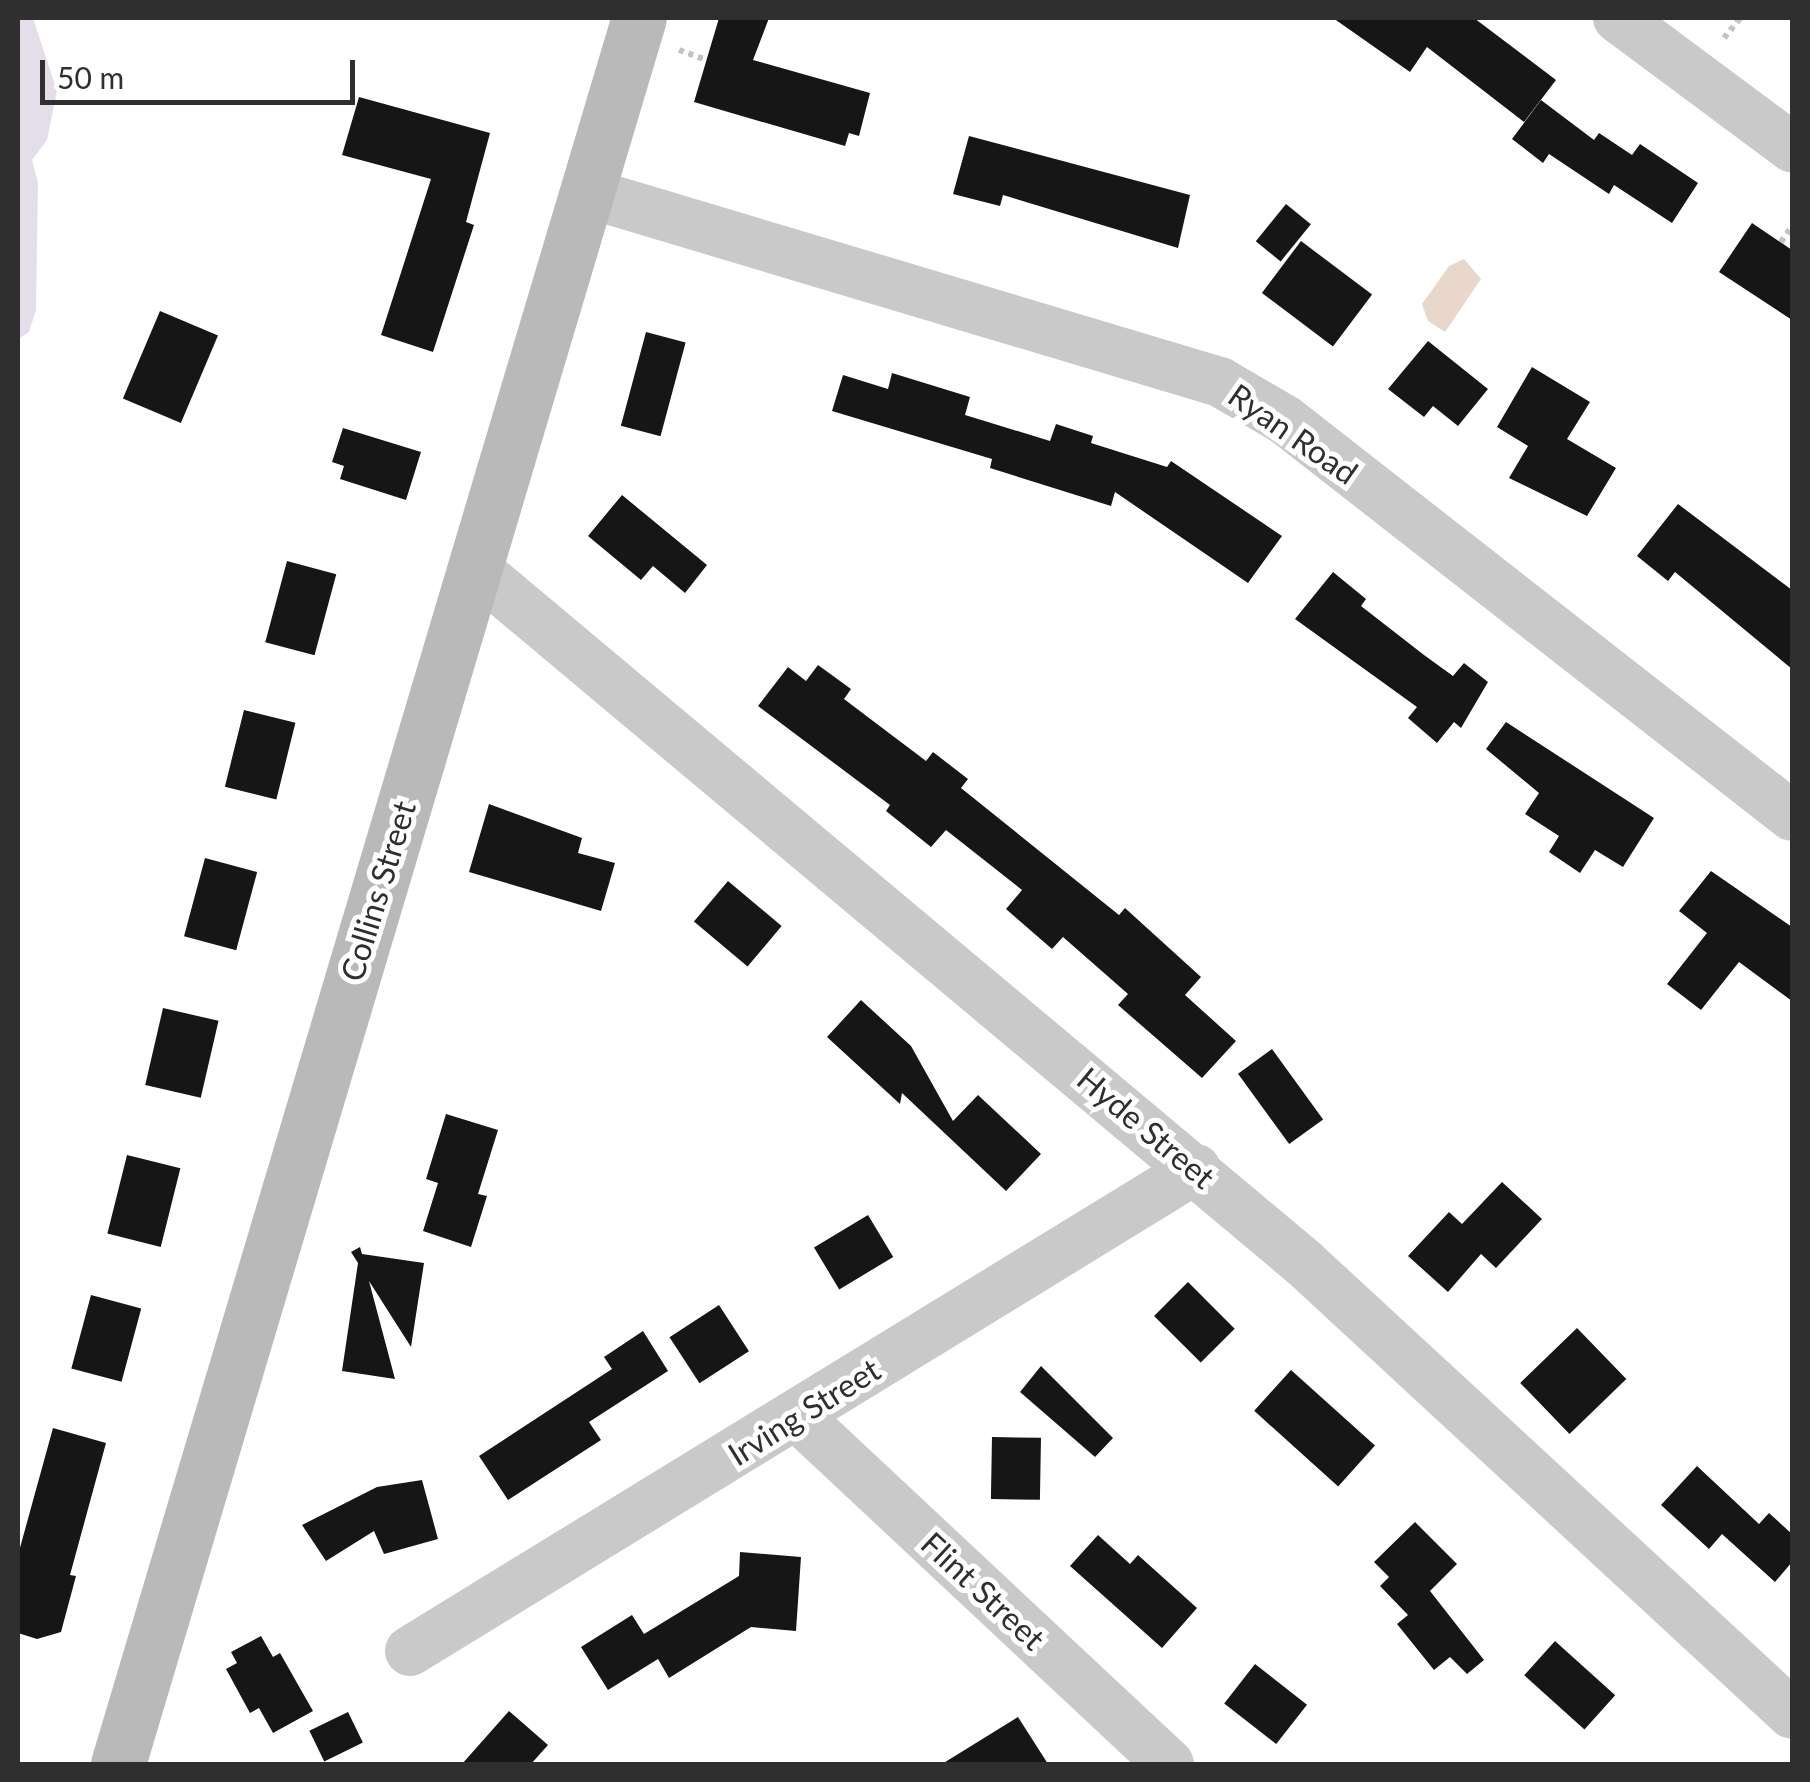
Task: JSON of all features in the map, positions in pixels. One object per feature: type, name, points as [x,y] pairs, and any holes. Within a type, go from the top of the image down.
[{"type":"main road","name":"Collins Street","points":[[118,1764],[588,193],[658,33]]},
{"type":"street","points":[[1618,18],[1792,148]]},
{"type":"street","name":"Ryan Road","points":[[588,193],[1220,382],[1285,420],[1792,816]]},
{"type":"street","name":"Hyde Street","points":[[477,570],[1196,1169],[1377,1328],[1792,1714]]},
{"type":"street","name":"Irving Street","points":[[410,1651],[798,1417],[1196,1169]]},
{"type":"street","name":"Flint Street","points":[[798,1417],[1169,1764]]},
{"type":"path","points":[[1724,38],[1740,18]]},
{"type":"path","points":[[658,33],[706,60]]},
{"type":"path","points":[[1781,242],[1792,226]]},
{"type":"shaded area","points":[[18,18],[33,18],[57,91],[47,140],[32,160],[38,183],[36,310],[29,332],[18,339]]},
{"type":"shaded area","points":[[1464,259],[1481,279],[1445,332],[1428,321],[1422,304],[1449,266]]},
{"type":"building","points":[[719,18],[769,18],[753,60],[870,93],[859,136],[849,133],[845,146],[694,102]]},
{"type":"building","points":[[1333,18],[1474,18],[1556,80],[1524,122],[1427,47],[1410,72]]},
{"type":"building","points":[[359,97],[490,133],[466,222],[474,225],[433,352],[381,335],[431,179],[342,155]]},
{"type":"building","points":[[1541,100],[1594,140],[1599,133],[1632,155],[1640,144],[1698,183],[1672,223],[1614,185],[1609,194],[1549,154],[1543,163],[1512,139]]},
{"type":"building","points":[[969,136],[1190,195],[1178,248],[1003,195],[1000,206],[953,194]]},
{"type":"building","points":[[1286,204],[1311,224],[1281,261],[1256,241]]},
{"type":"building","points":[[1752,223],[1792,250],[1792,320],[1719,272]]},
{"type":"building","points":[[1301,241],[1372,295],[1333,346],[1262,293]]},
{"type":"building","points":[[160,311],[218,336],[181,423],[123,398]]},
{"type":"building","points":[[646,332],[686,343],[660,436],[621,426]]},
{"type":"building","points":[[1428,341],[1488,389],[1458,426],[1433,406],[1424,417],[1388,389]]},
{"type":"building","points":[[1532,367],[1590,402],[1567,439],[1616,468],[1587,516],[1509,478],[1528,446],[1497,427]]},
{"type":"building","points":[[892,373],[970,397],[965,415],[1050,441],[1056,424],[1093,436],[1091,443],[1167,467],[1171,461],[1282,536],[1248,583],[1115,492],[1111,506],[990,468],[992,459],[832,411],[843,375],[888,389]]},
{"type":"building","points":[[343,428],[421,452],[406,500],[340,479],[344,466],[332,462]]},
{"type":"building","points":[[622,495],[707,565],[685,593],[653,566],[641,580],[588,536]]},
{"type":"building","points":[[1678,504],[1792,590],[1792,669],[1675,572],[1668,581],[1637,556]]},
{"type":"building","points":[[287,561],[336,574],[315,655],[265,642]]},
{"type":"building","points":[[1333,572],[1366,599],[1361,606],[1453,676],[1464,663],[1488,682],[1461,728],[1454,722],[1437,743],[1408,718],[1417,707],[1295,619]]},
{"type":"building","points":[[818,665],[851,689],[844,699],[926,761],[933,752],[968,779],[961,788],[1119,915],[1125,908],[1201,977],[1185,995],[1236,1041],[1202,1078],[1118,1005],[1128,994],[1063,937],[1052,949],[1006,909],[1022,890],[946,830],[931,847],[886,811],[890,805],[758,706],[788,667],[806,681]]},
{"type":"building","points":[[244,710],[295,723],[276,799],[225,787]]},
{"type":"building","points":[[1506,722],[1654,818],[1623,867],[1595,850],[1580,873],[1549,852],[1559,836],[1525,814],[1539,793],[1486,749]]},
{"type":"building","points":[[489,804],[582,838],[578,853],[615,863],[601,911],[469,872]]},
{"type":"building","points":[[205,858],[257,872],[236,950],[184,936]]},
{"type":"building","points":[[1711,871],[1792,927],[1792,1001],[1739,962],[1701,1010],[1667,984],[1707,933],[1679,911]]},
{"type":"building","points":[[728,881],[782,926],[748,967],[694,922]]},
{"type":"building","points":[[861,1000],[911,1046],[953,1121],[978,1095],[1041,1154],[1006,1191],[902,1093],[900,1104],[827,1037]]},
{"type":"building","points":[[163,1008],[219,1021],[201,1098],[145,1085]]},
{"type":"building","points":[[1272,1049],[1323,1119],[1289,1144],[1238,1074]]},
{"type":"building","points":[[446,1114],[498,1130],[478,1194],[487,1196],[471,1247],[423,1231],[438,1183],[426,1179]]},
{"type":"building","points":[[127,1155],[180,1168],[161,1247],[107,1234]]},
{"type":"building","points":[[1502,1182],[1542,1219],[1496,1268],[1481,1254],[1448,1292],[1408,1256],[1449,1212],[1462,1224]]},
{"type":"building","points":[[868,1215],[893,1257],[839,1289],[814,1247]]},
{"type":"building","points":[[360,1247],[362,1254],[424,1263],[411,1347],[369,1281],[395,1379],[342,1371],[358,1263],[351,1252]]},
{"type":"building","points":[[1188,1282],[1235,1329],[1201,1363],[1154,1316]]},
{"type":"building","points":[[91,1295],[141,1308],[122,1382],[71,1368]]},
{"type":"building","points":[[719,1305],[749,1351],[699,1383],[670,1337]]},
{"type":"building","points":[[1577,1328],[1626,1379],[1569,1434],[1520,1383]]},
{"type":"building","points":[[643,1331],[668,1371],[589,1422],[601,1440],[508,1500],[479,1456],[612,1369],[604,1357]]},
{"type":"building","points":[[1041,1366],[1113,1438],[1095,1457],[1020,1392]]},
{"type":"building","points":[[1291,1370],[1375,1446],[1338,1486],[1254,1411]]},
{"type":"building","points":[[53,1428],[106,1443],[70,1575],[76,1576],[61,1632],[37,1639],[18,1633],[18,1555]]},
{"type":"building","points":[[992,1437],[1041,1438],[1040,1500],[991,1499]]},
{"type":"building","points":[[1697,1466],[1759,1524],[1769,1513],[1792,1534],[1792,1562],[1775,1582],[1722,1534],[1709,1549],[1661,1505]]},
{"type":"building","points":[[422,1480],[438,1539],[384,1554],[374,1531],[326,1561],[302,1525],[377,1487]]},
{"type":"building","points":[[1415,1522],[1457,1564],[1430,1591],[1484,1660],[1467,1674],[1450,1657],[1434,1670],[1397,1624],[1408,1615],[1380,1586],[1389,1577],[1374,1562]]},
{"type":"building","points":[[1098,1535],[1130,1564],[1138,1555],[1197,1608],[1162,1648],[1070,1566]]},
{"type":"building","points":[[740,1552],[801,1557],[796,1631],[751,1627],[669,1678],[658,1659],[608,1690],[581,1647],[632,1615],[644,1634],[739,1576]]},
{"type":"building","points":[[261,1636],[273,1657],[280,1653],[313,1711],[273,1733],[259,1708],[250,1713],[226,1669],[237,1663],[231,1652]]},
{"type":"building","points":[[1555,1641],[1615,1695],[1584,1729],[1524,1675]]},
{"type":"building","points":[[1255,1664],[1307,1705],[1276,1744],[1224,1703]]},
{"type":"building","points":[[509,1711],[548,1745],[531,1764],[462,1764]]},
{"type":"building","points":[[348,1712],[363,1743],[324,1761],[309,1731]]},
{"type":"building","points":[[1018,1717],[1048,1764],[942,1764]]}]
